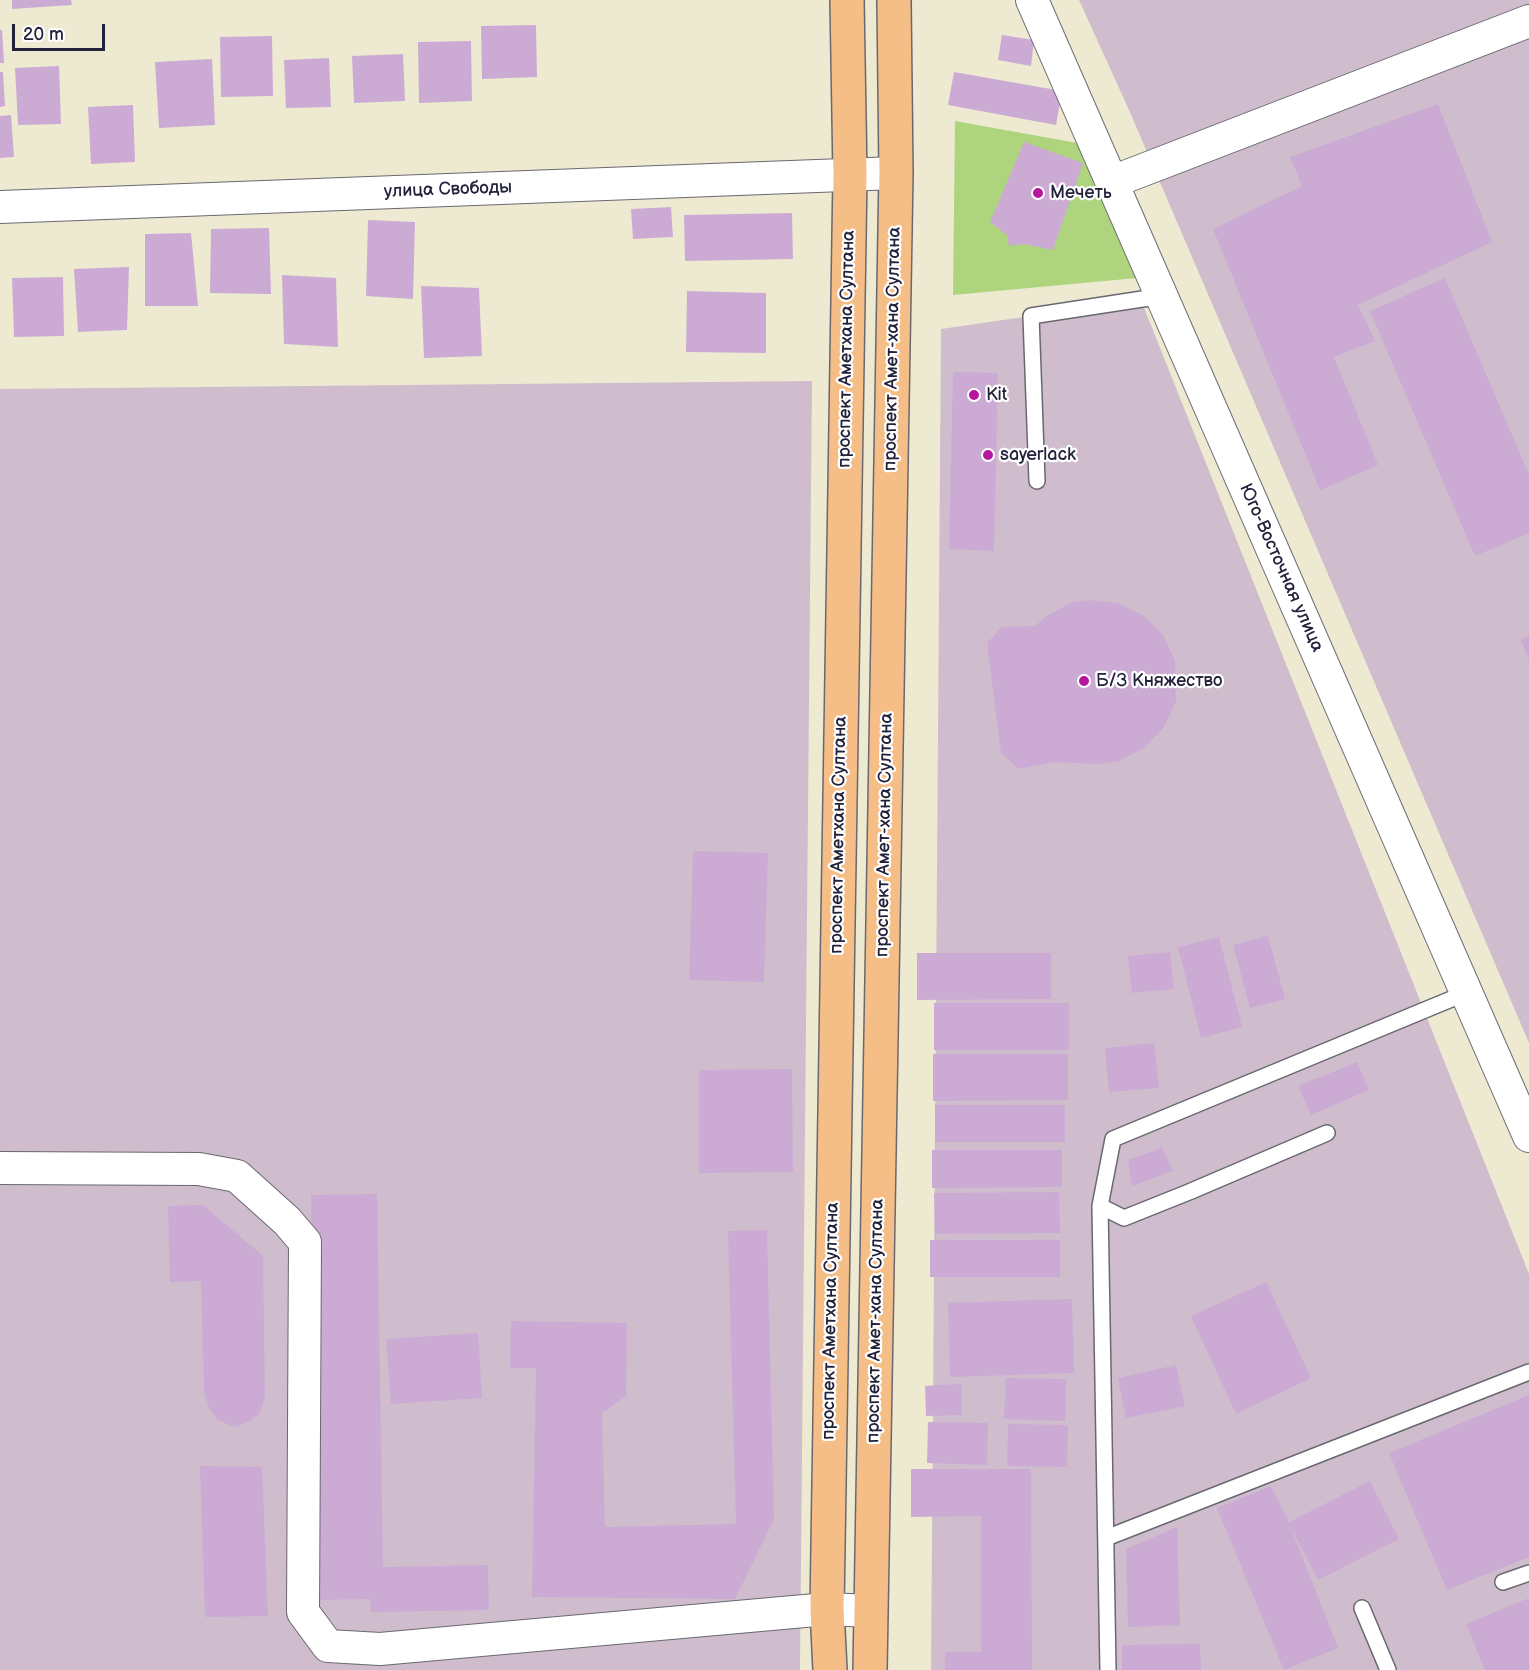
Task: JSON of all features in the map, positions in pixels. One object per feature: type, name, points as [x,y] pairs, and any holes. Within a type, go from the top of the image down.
[{"type":"main road","name":"проспект Аметхана Султана","points":[[830,1670],[827,1609],[850,175],[847,0]]},
{"type":"main road","name":"проспект Амет-хана Султана","points":[[870,1670],[896,173],[894,0]]},
{"type":"street","name":"Юго-Восточная улица","points":[[1032,0],[1529,1136]]},
{"type":"street","points":[[1112,182],[1529,21]]},
{"type":"street","name":"улица Свободы","points":[[0,207],[896,173]]},
{"type":"street","points":[[0,1168],[199,1168],[237,1176],[287,1221],[305,1242],[303,1612],[328,1646],[380,1649],[827,1609],[872,1611]]},
{"type":"lane","points":[[1037,481],[1031,316],[1162,296]]},
{"type":"lane","points":[[1108,1670],[1100,1206],[1113,1139],[1466,993]]},
{"type":"lane","points":[[1100,1206],[1124,1218],[1327,1133]]},
{"type":"lane","points":[[1106,1538],[1529,1372]]},
{"type":"lane","points":[[1503,1582],[1529,1573]]},
{"type":"lane","points":[[1362,1608],[1388,1670]]},
{"type":"shaded area","points":[[1079,0],[1529,0],[1529,1043],[1129,110]]},
{"type":"shaded area","points":[[1141,300],[1529,1274],[1529,1670],[931,1670],[941,329]]},
{"type":"shaded area","points":[[812,381],[800,1670],[0,1670],[0,389]]},
{"type":"green space","points":[[955,121],[1083,144],[1137,278],[953,295]]},
{"type":"building","points":[[12,0],[71,0],[72,5],[12,9]]},
{"type":"building","points":[[536,25],[537,77],[482,79],[481,26]]},
{"type":"building","points":[[0,30],[2,30],[4,63],[0,63]]},
{"type":"building","points":[[1002,35],[1034,40],[1031,66],[998,60]]},
{"type":"building","points":[[272,36],[273,96],[221,97],[220,37]]},
{"type":"building","points":[[471,41],[472,101],[419,103],[418,42]]},
{"type":"building","points":[[403,54],[405,101],[354,103],[352,56]]},
{"type":"building","points":[[329,58],[331,107],[286,108],[284,60]]},
{"type":"building","points":[[212,59],[215,125],[159,128],[155,62]]},
{"type":"building","points":[[59,66],[61,124],[18,125],[15,68]]},
{"type":"building","points":[[0,72],[3,72],[5,106],[0,107]]},
{"type":"building","points":[[954,72],[1062,91],[1056,125],[948,105]]},
{"type":"building","points":[[1438,104],[1492,242],[1358,305],[1375,341],[1334,357],[1378,465],[1320,490],[1213,229],[1302,186],[1290,157]]},
{"type":"building","points":[[133,105],[135,162],[91,164],[88,107]]},
{"type":"building","points":[[11,115],[14,157],[0,158],[0,116]]},
{"type":"building","name":"Мечеть","points":[[1024,142],[1083,163],[1053,250],[1024,244],[1009,246],[1007,235],[990,222]]},
{"type":"building","points":[[671,207],[673,237],[633,239],[631,209]]},
{"type":"building","points":[[792,213],[793,259],[685,261],[684,215]]},
{"type":"building","points":[[368,220],[415,222],[413,299],[366,296]]},
{"type":"building","points":[[269,228],[271,294],[210,293],[211,229]]},
{"type":"building","points":[[191,233],[198,306],[145,306],[145,234]]},
{"type":"building","points":[[129,267],[127,330],[78,332],[74,269]]},
{"type":"building","points":[[282,275],[336,278],[338,347],[284,344]]},
{"type":"building","points":[[63,277],[64,336],[14,337],[12,278]]},
{"type":"building","points":[[1445,278],[1529,475],[1529,533],[1475,556],[1370,311]]},
{"type":"building","points":[[421,286],[479,288],[482,356],[424,358]]},
{"type":"building","points":[[687,291],[766,293],[766,353],[686,352]]},
{"type":"building","points":[[953,372],[998,373],[994,551],[949,549]]},
{"type":"building","name":"Б/З Княжество","points":[[1088,600],[1117,603],[1143,615],[1163,635],[1175,661],[1176,701],[1164,727],[1144,748],[1119,761],[1097,764],[1053,762],[1019,769],[1001,753],[987,643],[1002,627],[1035,626],[1048,615],[1073,602]]},
{"type":"building","points":[[1529,636],[1529,660],[1521,640]]},
{"type":"building","points":[[693,851],[768,853],[764,982],[689,980]]},
{"type":"building","points":[[1268,936],[1285,999],[1250,1008],[1233,945]]},
{"type":"building","points":[[1219,937],[1242,1027],[1201,1038],[1178,947]]},
{"type":"building","points":[[1170,952],[1174,989],[1132,993],[1128,956]]},
{"type":"building","points":[[917,953],[1051,953],[1051,999],[917,1000]]},
{"type":"building","points":[[934,1003],[1069,1003],[1069,1050],[934,1050]]},
{"type":"building","points":[[1154,1043],[1159,1088],[1109,1092],[1105,1048]]},
{"type":"building","points":[[933,1054],[1068,1054],[1068,1100],[933,1101]]},
{"type":"building","points":[[1357,1062],[1369,1090],[1311,1115],[1298,1086]]},
{"type":"building","points":[[792,1069],[793,1172],[699,1173],[699,1070]]},
{"type":"building","points":[[935,1105],[1065,1105],[1065,1142],[935,1142]]},
{"type":"building","points":[[1162,1148],[1173,1171],[1132,1186],[1128,1160]]},
{"type":"building","points":[[932,1150],[1062,1150],[1062,1187],[932,1188]]},
{"type":"building","points":[[1059,1192],[1060,1233],[935,1234],[934,1193]]},
{"type":"building","points":[[377,1194],[383,1567],[488,1565],[489,1610],[371,1612],[370,1599],[317,1600],[311,1195]]},
{"type":"building","points":[[203,1205],[263,1256],[265,1397],[259,1414],[235,1427],[219,1421],[209,1408],[204,1392],[201,1281],[170,1282],[168,1206]]},
{"type":"building","points":[[767,1230],[774,1519],[735,1599],[532,1597],[536,1368],[510,1368],[511,1321],[627,1323],[626,1396],[602,1413],[605,1527],[736,1524],[728,1231]]},
{"type":"building","points":[[930,1240],[1060,1240],[1060,1277],[930,1277]]},
{"type":"building","points":[[1266,1282],[1311,1378],[1236,1414],[1191,1316]]},
{"type":"building","points":[[1072,1299],[1074,1373],[950,1377],[948,1303]]},
{"type":"building","points":[[478,1333],[482,1398],[391,1404],[386,1339]]},
{"type":"building","points":[[1176,1365],[1185,1406],[1126,1418],[1118,1378]]},
{"type":"building","points":[[1006,1378],[1066,1379],[1065,1421],[1004,1419]]},
{"type":"building","points":[[961,1384],[962,1415],[926,1416],[925,1386]]},
{"type":"building","points":[[1529,1395],[1529,1557],[1447,1590],[1389,1453]]},
{"type":"building","points":[[928,1422],[988,1423],[987,1465],[927,1463]]},
{"type":"building","points":[[1008,1424],[1068,1425],[1067,1467],[1007,1466]]},
{"type":"building","points":[[200,1466],[262,1467],[268,1616],[205,1617]]},
{"type":"building","points":[[911,1469],[1031,1469],[1032,1670],[945,1670],[945,1652],[981,1652],[981,1516],[911,1517]]},
{"type":"building","points":[[1370,1481],[1399,1539],[1318,1580],[1290,1525],[1338,1648],[1284,1670],[1217,1508],[1271,1486],[1289,1522]]},
{"type":"building","points":[[1177,1527],[1180,1625],[1128,1627],[1126,1549]]},
{"type":"building","points":[[1529,1598],[1529,1670],[1485,1670],[1466,1624]]},
{"type":"building","points":[[1200,1644],[1201,1670],[1122,1670],[1122,1645]]},
{"type":"place","name":"Мечеть","points":[[1038,193]]},
{"type":"place","name":"Kit","points":[[974,395]]},
{"type":"place","name":"sayerlack","points":[[988,455]]},
{"type":"place","name":"Б/З Княжество","points":[[1084,681]]}]
